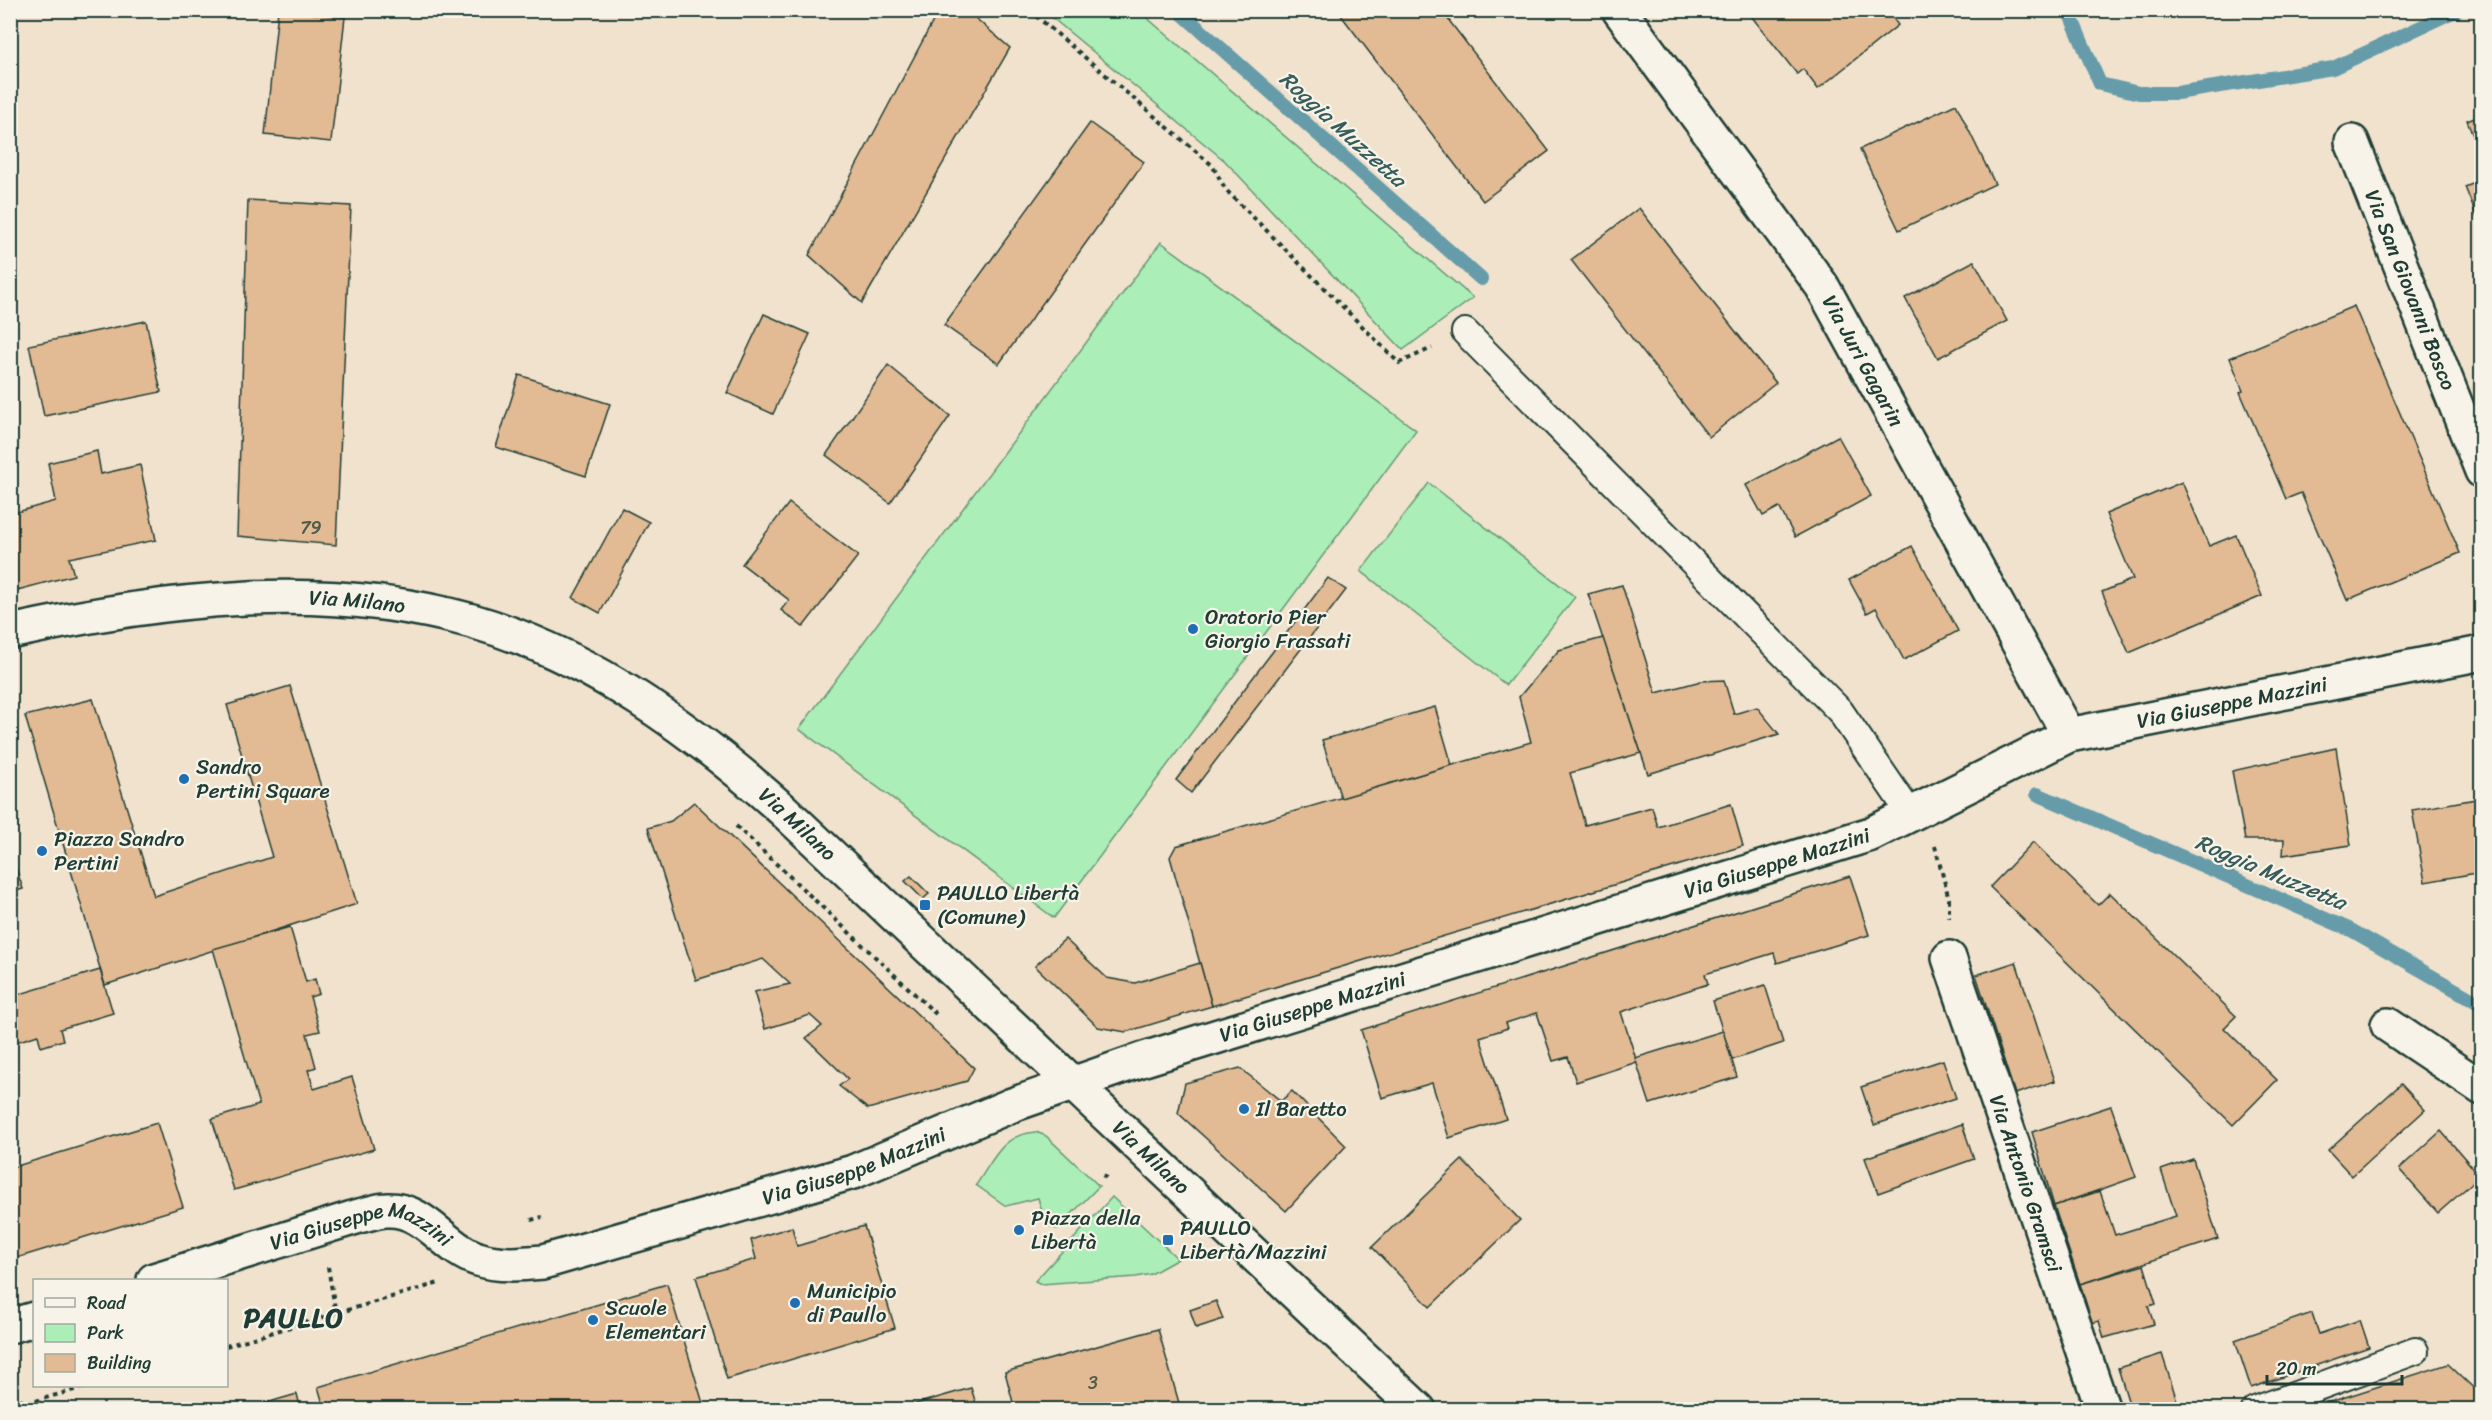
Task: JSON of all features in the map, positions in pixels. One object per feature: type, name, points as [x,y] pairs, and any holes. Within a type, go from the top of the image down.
[{"type":"street","name":"Via Juri Gagarin","points":[[1619,10],[1822,286],[2068,735]]},
{"type":"street","name":"Via San Giovanni Bosco","points":[[2352,142],[2481,471]]},
{"type":"street","name":"Via Milano","points":[[10,632],[142,608],[199,602],[301,597],[368,600],[473,622],[535,645],[629,693],[740,772],[1075,1083],[1419,1410]]},
{"type":"street","name":"Via Giuseppe Mazzini","points":[[160,1279],[359,1216],[388,1210],[420,1218],[451,1244],[477,1259],[510,1264],[543,1262],[853,1172],[1012,1105],[1075,1083],[1737,874],[1871,834],[2068,735],[2481,653]]},
{"type":"street","name":"Via Antonio Gramsci","points":[[1949,958],[2103,1410]]},
{"type":"street","points":[[2388,1025],[2481,1088]]},
{"type":"street","points":[[10,1326],[33,1318]]},
{"type":"lane","points":[[1465,332],[1839,711],[1911,815]]},
{"type":"lane","points":[[2255,1410],[2415,1351]]},
{"type":"path","points":[[1029,10],[1212,165],[1226,190],[1399,363],[1465,332]]},
{"type":"path","points":[[1911,815],[1935,846],[1949,899],[1949,958]]},
{"type":"path","points":[[519,1223],[542,1217]]},
{"type":"path","points":[[228,1345],[438,1284],[463,1251]]},
{"type":"path","points":[[10,1397],[28,1403],[84,1387]]},
{"type":"green space","points":[[1044,11],[1139,11],[1473,298],[1403,350],[1225,161]]},
{"type":"green space","points":[[1161,242],[1416,430],[1054,918],[799,729]]},
{"type":"green space","points":[[1429,483],[1575,597],[1506,685],[1361,571]]},
{"type":"green space","points":[[1036,1132],[1046,1136],[1099,1186],[1057,1229],[1046,1225],[1038,1198],[1006,1206],[976,1185],[994,1157],[1007,1143],[1015,1137]]},
{"type":"green space","points":[[1112,1197],[1178,1259],[1151,1274],[1136,1277],[1041,1284],[1035,1281]]},
{"type":"building","points":[[278,10],[345,17],[331,142],[265,135]]},
{"type":"building","points":[[939,10],[966,10],[1010,48],[862,303],[809,255]]},
{"type":"building","points":[[1337,10],[1441,10],[1549,151],[1483,201]]},
{"type":"building","points":[[1760,10],[1887,10],[1898,25],[1818,89],[1803,69],[1797,74],[1752,17]]},
{"type":"building","points":[[1956,104],[1995,184],[1899,230],[1860,149]]},
{"type":"building","points":[[2482,114],[2482,159],[2467,120]]},
{"type":"building","points":[[1090,123],[1144,162],[999,364],[944,325]]},
{"type":"building","points":[[2482,180],[2482,230],[2465,187]]},
{"type":"building","points":[[248,200],[351,206],[336,545],[237,536]]},
{"type":"building","points":[[1639,208],[1776,383],[1709,437],[1571,260]]},
{"type":"building","points":[[1974,261],[2007,321],[1938,358],[1905,298]]},
{"type":"building","points":[[2354,306],[2460,553],[2347,600],[2301,493],[2286,499],[2240,392],[2243,391],[2230,358]]},
{"type":"building","points":[[764,314],[810,334],[773,414],[727,393]]},
{"type":"building","points":[[146,321],[161,392],[44,416],[29,345]]},
{"type":"building","points":[[888,365],[950,416],[890,503],[826,455]]},
{"type":"building","points":[[519,375],[610,404],[586,476],[496,447]]},
{"type":"building","points":[[1838,436],[1871,496],[1795,537],[1779,507],[1763,516],[1746,485]]},
{"type":"building","points":[[97,451],[101,474],[140,465],[156,540],[69,558],[74,575],[10,592],[10,514],[56,501],[48,463]]},
{"type":"building","points":[[2182,482],[2209,546],[2236,535],[2262,596],[2129,653],[2102,592],[2133,579],[2106,514]]},
{"type":"building","points":[[789,503],[858,556],[803,627],[781,610],[789,600],[742,564]]},
{"type":"building","points":[[622,508],[649,522],[600,613],[573,598]]},
{"type":"building","points":[[1912,546],[1958,631],[1904,660],[1876,608],[1867,613],[1849,580]]},
{"type":"building","points":[[1328,578],[1346,590],[1191,793],[1176,780]]},
{"type":"building","points":[[1622,585],[1656,693],[1701,681],[1724,680],[1734,714],[1757,707],[1779,734],[1648,774],[1588,594]]},
{"type":"building","points":[[1603,638],[1641,753],[1570,773],[1585,825],[1652,807],[1658,827],[1731,804],[1743,846],[1212,1006],[1170,857],[1176,846],[1531,742],[1519,697],[1559,650]]},
{"type":"building","points":[[290,686],[357,904],[105,985],[25,716],[93,699],[154,896],[272,857],[227,705]]},
{"type":"building","points":[[1435,707],[1452,765],[1341,798],[1322,740]]},
{"type":"building","points":[[2336,748],[2351,845],[2283,855],[2284,840],[2245,840],[2232,771]]},
{"type":"building","points":[[2482,798],[2482,872],[2425,882],[2412,810]]},
{"type":"building","points":[[694,802],[974,1068],[967,1081],[868,1109],[839,1086],[848,1079],[806,1038],[822,1026],[810,1015],[765,1029],[754,992],[790,984],[763,959],[696,980],[648,828],[671,821]]},
{"type":"building","points":[[2033,842],[2098,905],[2110,893],[2236,1016],[2224,1028],[2277,1080],[2233,1125],[1990,887]]},
{"type":"building","points":[[10,850],[23,889],[10,893]]},
{"type":"building","points":[[911,876],[929,894],[923,899],[905,881]]},
{"type":"building","points":[[1850,876],[1869,935],[1777,963],[1774,953],[1705,974],[1708,984],[1621,1012],[1637,1062],[1576,1082],[1568,1057],[1553,1061],[1537,1013],[1506,1023],[1508,1028],[1480,1037],[1506,1119],[1449,1138],[1432,1083],[1382,1098],[1361,1030]]},
{"type":"building","points":[[290,927],[306,982],[315,979],[319,994],[310,997],[320,1031],[307,1034],[316,1067],[308,1070],[314,1089],[352,1077],[374,1149],[234,1190],[212,1119],[259,1105],[213,949]]},
{"type":"building","points":[[1065,939],[1107,978],[1135,983],[1200,963],[1212,1006],[1126,1032],[1098,1027],[1035,966]]},
{"type":"building","points":[[2016,962],[2055,1081],[2015,1094],[1976,975]]},
{"type":"building","points":[[100,970],[113,1013],[60,1029],[63,1040],[41,1047],[38,1035],[10,1044],[10,997]]},
{"type":"building","points":[[1765,985],[1783,1043],[1732,1060],[1713,1001]]},
{"type":"building","points":[[1723,1031],[1737,1077],[1650,1104],[1635,1058]]},
{"type":"building","points":[[1943,1060],[1956,1098],[1874,1125],[1861,1087]]},
{"type":"building","points":[[1240,1068],[1281,1101],[1292,1091],[1346,1146],[1286,1211],[1178,1113],[1185,1083]]},
{"type":"building","points":[[2401,1084],[2425,1110],[2352,1176],[2328,1150]]},
{"type":"building","points":[[2111,1106],[2136,1177],[2054,1206],[2032,1132]]},
{"type":"building","points":[[157,1123],[183,1207],[10,1260],[10,1168]]},
{"type":"building","points":[[1962,1124],[1974,1159],[1878,1193],[1865,1158]]},
{"type":"building","points":[[2441,1131],[2480,1176],[2438,1213],[2399,1169]]},
{"type":"building","points":[[2193,1159],[2218,1239],[2080,1284],[2054,1206],[2100,1191],[2115,1235],[2176,1216],[2161,1170]]},
{"type":"building","points":[[1462,1160],[1520,1220],[1430,1307],[1372,1247]]},
{"type":"building","name":"Municipio di Paullo","points":[[864,1226],[895,1328],[727,1379],[696,1277],[756,1259],[751,1240],[765,1235],[792,1227],[797,1246]]},
{"type":"building","points":[[2144,1265],[2156,1304],[2148,1306],[2154,1324],[2104,1338],[2099,1321],[2092,1323],[2080,1284]]},
{"type":"building","name":"Scuole Elementari","points":[[667,1284],[705,1410],[325,1410],[318,1387]]},
{"type":"building","points":[[1216,1301],[1223,1319],[1196,1328],[1190,1310]]},
{"type":"building","points":[[2312,1313],[2319,1334],[2360,1320],[2369,1347],[2251,1388],[2235,1340]]},
{"type":"building","points":[[1158,1329],[1181,1410],[1015,1410],[1005,1372]]},
{"type":"building","points":[[2162,1354],[2180,1410],[2131,1410],[2118,1368]]},
{"type":"building","points":[[2448,1364],[2482,1396],[2482,1410],[2305,1410]]},
{"type":"building","points":[[971,1388],[978,1410],[906,1410],[905,1407]]},
{"type":"building","points":[[297,1394],[301,1410],[242,1410]]},
{"type":"waterway","name":"Roggia Muzzetta","points":[[1178,10],[1481,279]]},
{"type":"waterway","points":[[2068,10],[2100,84],[2139,93],[2177,93],[2333,68],[2457,10]]},
{"type":"waterway","name":"Roggia Muzzetta","points":[[2037,794],[2351,930],[2482,1005]]},
{"type":"place","name":"Oratorio Pier Giorgio Frassati","points":[[1193,629]]},
{"type":"place","name":"Sandro Pertini Square","points":[[184,779]]},
{"type":"place","name":"Piazza Sandro Pertini","points":[[42,851]]},
{"type":"place","name":"PAULLO Libertà (Comune)","points":[[925,905]]},
{"type":"place","name":"Il Baretto","points":[[1244,1109]]},
{"type":"place","name":"Piazza della Libertà","points":[[1019,1230]]},
{"type":"place","name":"PAULLO Libertà/Mazzini","points":[[1168,1240]]},
{"type":"place","name":"Municipio di Paullo","points":[[795,1303]]},
{"type":"place","name":"Scuole Elementari","points":[[593,1320]]},
{"type":"district","name":"PAULLO","points":[[294,1318]]}]
